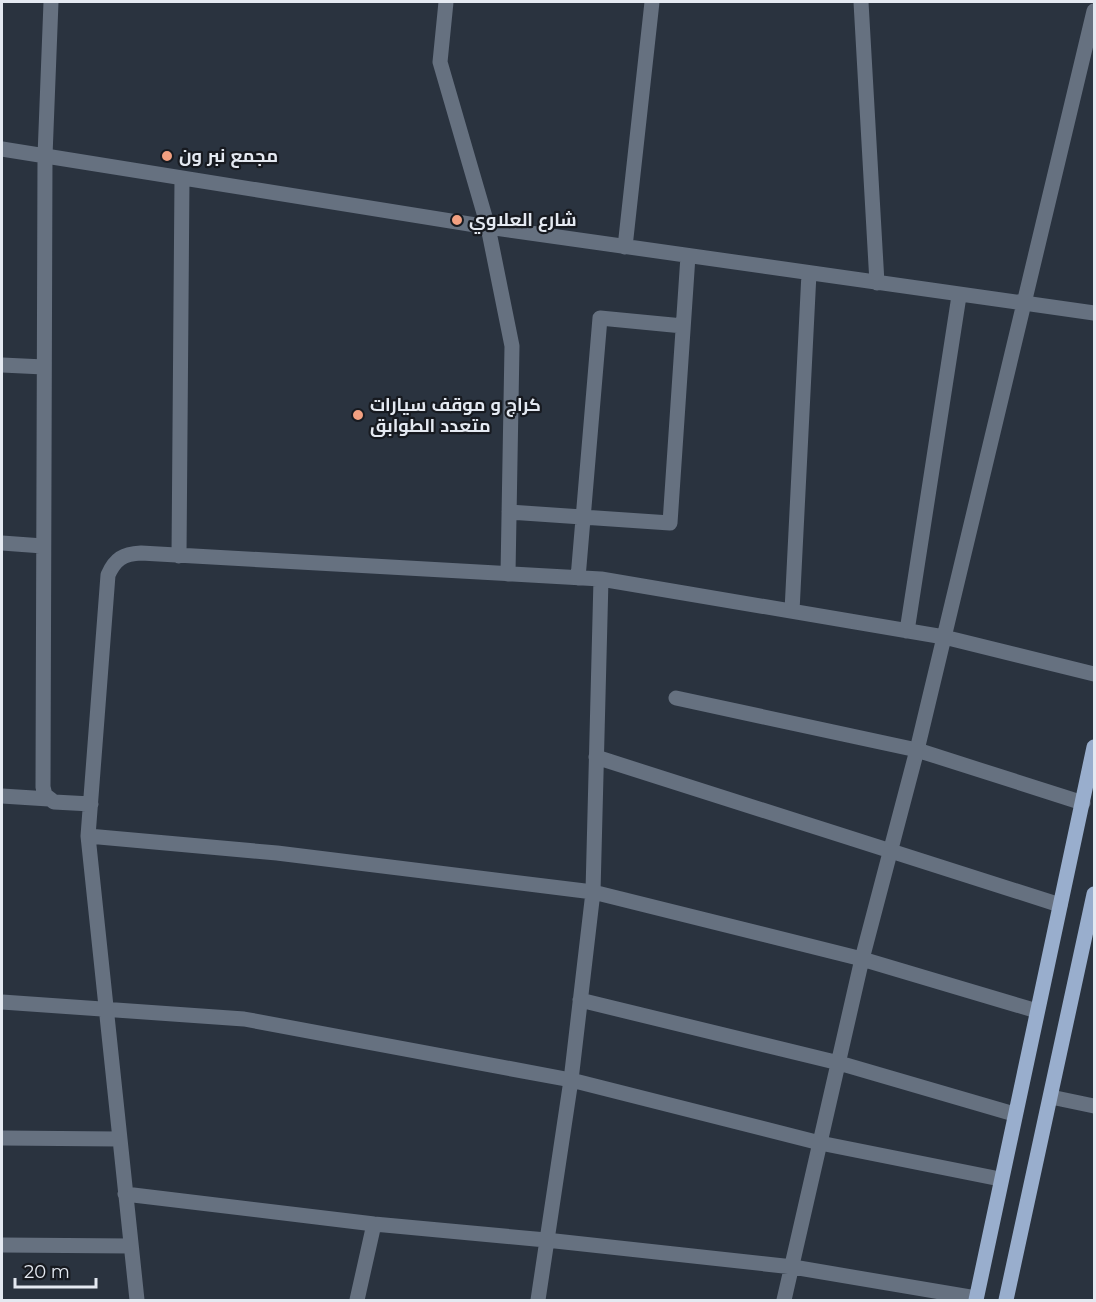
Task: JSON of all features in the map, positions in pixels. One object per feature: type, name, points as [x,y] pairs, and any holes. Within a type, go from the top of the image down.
[{"type":"main road","points":[[976,1299],[1036,1011],[1095,747]]},
{"type":"main road","points":[[1006,1300],[1095,894]]},
{"type":"street","points":[[51,2],[45,156],[44,787],[45,795],[54,802],[91,804]]},
{"type":"street","points":[[447,2],[440,62],[488,227],[512,346],[508,574]]},
{"type":"street","points":[[624,247],[652,2]]},
{"type":"street","points":[[861,2],[877,283]]},
{"type":"street","points":[[784,1300],[862,959],[917,750],[1095,11]]},
{"type":"street","points":[[2,149],[488,227],[959,296],[1095,313]]},
{"type":"street","points":[[179,556],[182,178]]},
{"type":"street","points":[[510,512],[670,523],[688,256]]},
{"type":"street","points":[[792,611],[808,273]]},
{"type":"street","points":[[907,631],[959,296]]},
{"type":"street","points":[[578,578],[600,318],[683,326]]},
{"type":"street","points":[[2,365],[44,367]]},
{"type":"street","points":[[2,543],[43,546]]},
{"type":"street","points":[[137,1300],[104,1007],[88,836],[108,575],[114,562],[126,554],[601,579],[944,637],[1095,674]]},
{"type":"street","points":[[538,1300],[571,1080],[593,892],[601,579]]},
{"type":"street","points":[[676,698],[917,750],[1083,803]]},
{"type":"street","points":[[596,758],[1060,905]]},
{"type":"street","points":[[2,796],[49,799]]},
{"type":"street","points":[[88,836],[277,853],[593,892],[862,959],[1036,1011]]},
{"type":"street","points":[[580,1000],[839,1063],[1014,1114]]},
{"type":"street","points":[[2,1002],[244,1018],[571,1080],[820,1143],[1000,1179]]},
{"type":"street","points":[[1051,1097],[1095,1106]]},
{"type":"street","points":[[2,1138],[118,1139]]},
{"type":"street","points":[[125,1194],[374,1224],[546,1240],[793,1268],[976,1299]]},
{"type":"street","points":[[357,1300],[374,1224]]},
{"type":"street","points":[[2,1245],[130,1246]]},
{"type":"place","name":"مجمع نبر ون","points":[[167,156]]},
{"type":"place","name":"شارع العلاوي","points":[[457,220]]},
{"type":"place","name":"كراج و موقف سيارات متعدد الطوابق","points":[[358,415]]}]
